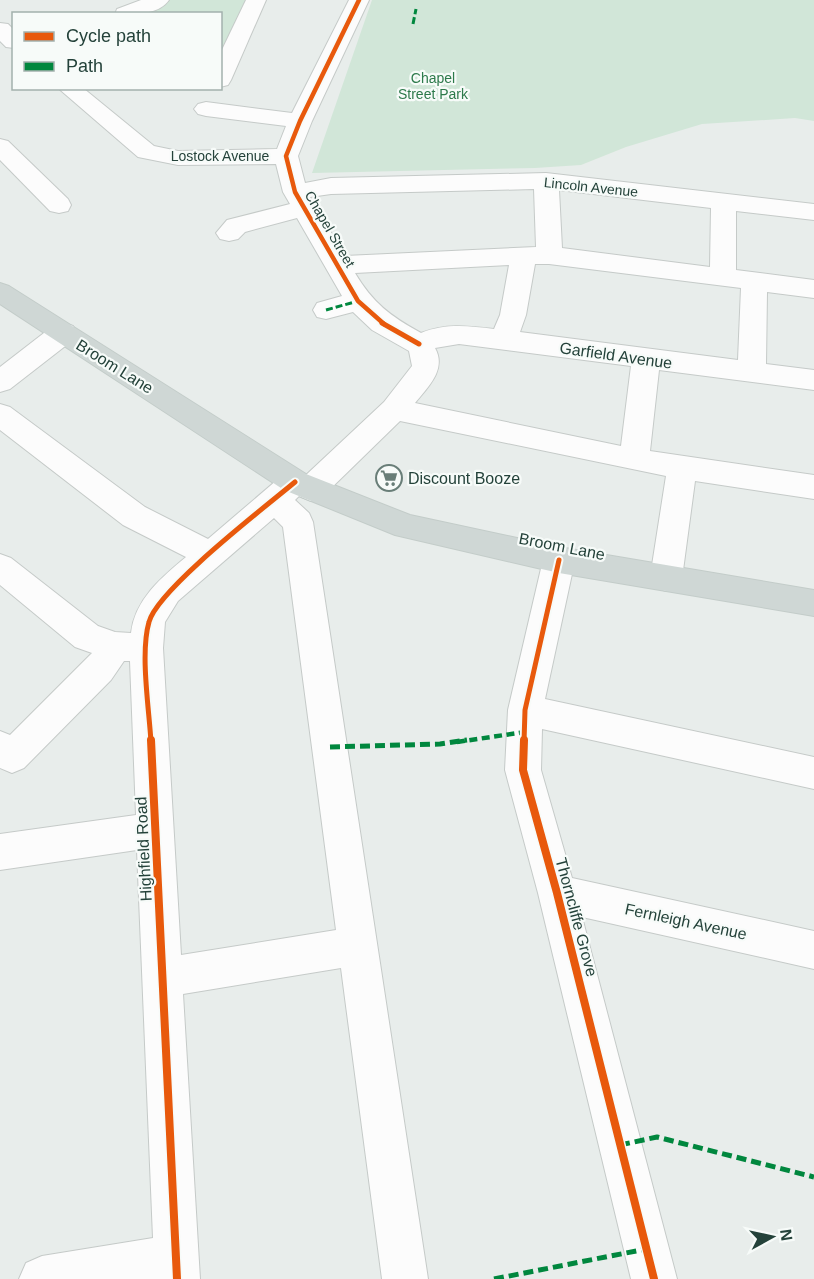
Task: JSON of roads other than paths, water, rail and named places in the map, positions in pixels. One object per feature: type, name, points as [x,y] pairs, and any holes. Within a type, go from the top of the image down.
[{"type":"main road","name":"Broom Lane","points":[[0,292],[294,490],[406,526],[559,560],[814,603]]},
{"type":"street","points":[[127,12],[159,0]]},
{"type":"street","points":[[222,72],[256,0]]},
{"type":"street","points":[[286,156],[300,121],[359,0]]},
{"type":"street","points":[[0,29],[11,52]]},
{"type":"street","name":"Lostock Avenue","points":[[71,90],[146,152],[204,110],[286,156]]},
{"type":"street","points":[[213,90],[204,110],[300,121]]},
{"type":"street","points":[[0,146],[59,205]]},
{"type":"street","name":"Chapel Street","points":[[286,156],[300,200],[358,301],[382,323],[419,344]]},
{"type":"street","points":[[503,340],[536,256],[546,181]]},
{"type":"street","name":"Lincoln Avenue","points":[[229,233],[236,226],[331,186],[546,181],[814,212]]},
{"type":"street","points":[[723,278],[724,202]]},
{"type":"street","points":[[338,265],[536,256],[814,289]]},
{"type":"street","points":[[752,372],[753,281]]},
{"type":"street","points":[[326,310],[358,301]]},
{"type":"street","points":[[0,382],[63,333]]},
{"type":"street","name":"Garfield Avenue","points":[[419,344],[439,336],[459,334],[814,380]]},
{"type":"street","points":[[405,1279],[294,490],[394,409],[426,366],[425,355],[419,344]]},
{"type":"street","points":[[634,460],[646,360]]},
{"type":"street","points":[[394,409],[634,460],[814,487]]},
{"type":"street","points":[[0,415],[134,516],[211,555]]},
{"type":"street","points":[[666,578],[682,468]]},
{"type":"street","name":"Highfield Road","points":[[176,1267],[155,830],[131,647],[167,592],[294,490]]},
{"type":"street","name":"Thorncliffe Grove","points":[[559,560],[525,710],[523,770],[557,893],[654,1279]]},
{"type":"street","points":[[0,567],[87,637],[131,647]]},
{"type":"street","points":[[0,747],[12,757],[99,670],[131,647]]},
{"type":"street","points":[[525,710],[814,773]]},
{"type":"street","points":[[0,852],[155,830]]},
{"type":"street","name":"Fernleigh Avenue","points":[[557,893],[814,950]]},
{"type":"street","points":[[163,977],[359,946]]},
{"type":"street","points":[[42,1279],[176,1267]]},
{"type":"place","name":"Discount Booze","points":[[389,478]]},
{"type":"park label","name":"Chapel Street Park","points":[[433,86]]}]
